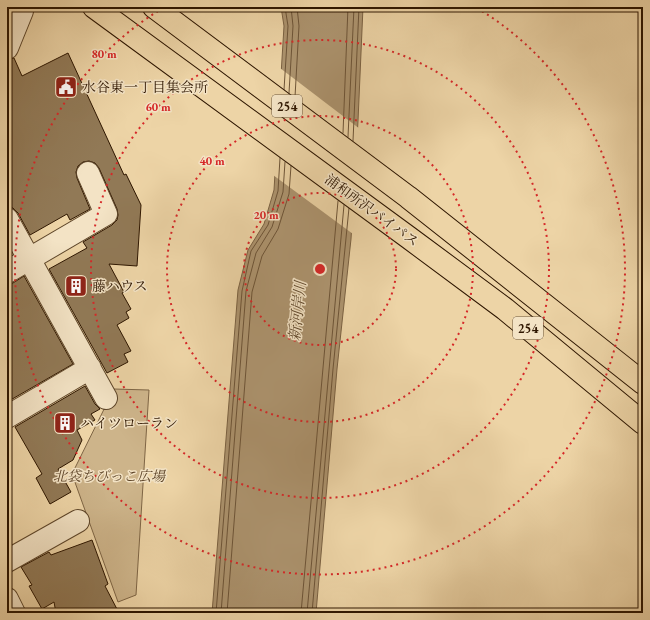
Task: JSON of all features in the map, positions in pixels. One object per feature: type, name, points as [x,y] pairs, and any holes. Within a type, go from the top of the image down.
[{"type":"highway","name":"浦和所沢バイパス","points":[[94,7],[505,309],[643,423]]},
{"type":"highway","name":"254","points":[[160,11],[408,197],[643,383]]},
{"type":"street","points":[[7,48],[22,11]]},
{"type":"street","points":[[7,272],[30,260],[106,214],[88,173]]},
{"type":"street","points":[[7,219],[106,398]]},
{"type":"street","points":[[7,417],[90,368]]},
{"type":"street","points":[[7,561],[78,520]]},
{"type":"green space","name":"北袋ちびっこ広場","points":[[114,389],[149,390],[136,595],[118,602],[72,474]]},
{"type":"water","name":"新河岸川","points":[[281,7],[363,7],[351,239],[337,369],[316,613],[212,613],[238,290],[248,250],[264,224],[274,190],[284,26]]},
{"type":"pier","points":[[280,68],[360,129],[353,234],[273,175]]},
{"type":"building","points":[[68,53],[124,175],[126,174],[141,205],[137,266],[109,264],[131,309],[126,312],[129,318],[117,325],[131,351],[124,354],[128,362],[107,373],[49,269],[87,248],[83,242],[112,225],[117,220],[117,209],[99,168],[95,163],[89,161],[83,162],[78,166],[76,172],[77,178],[90,209],[70,220],[67,214],[30,235],[18,213],[13,208],[7,207],[7,60],[14,58],[22,76]]},
{"type":"building","points":[[24,276],[73,364],[7,402],[7,284],[13,283]]},
{"type":"building","points":[[85,386],[95,404],[100,409],[91,414],[95,420],[77,430],[82,440],[73,460],[58,469],[71,492],[50,504],[36,478],[42,474],[15,427]]},
{"type":"building","points":[[92,540],[108,584],[105,586],[119,613],[56,613],[54,602],[42,609],[29,586],[32,585],[21,567],[49,552],[51,555]]},
{"type":"place","name":"水谷東一丁目集会所","points":[[66,87]]},
{"type":"place","name":"藤ハウス","points":[[76,286]]},
{"type":"place","name":"ハイツローラン","points":[[65,423]]}]
